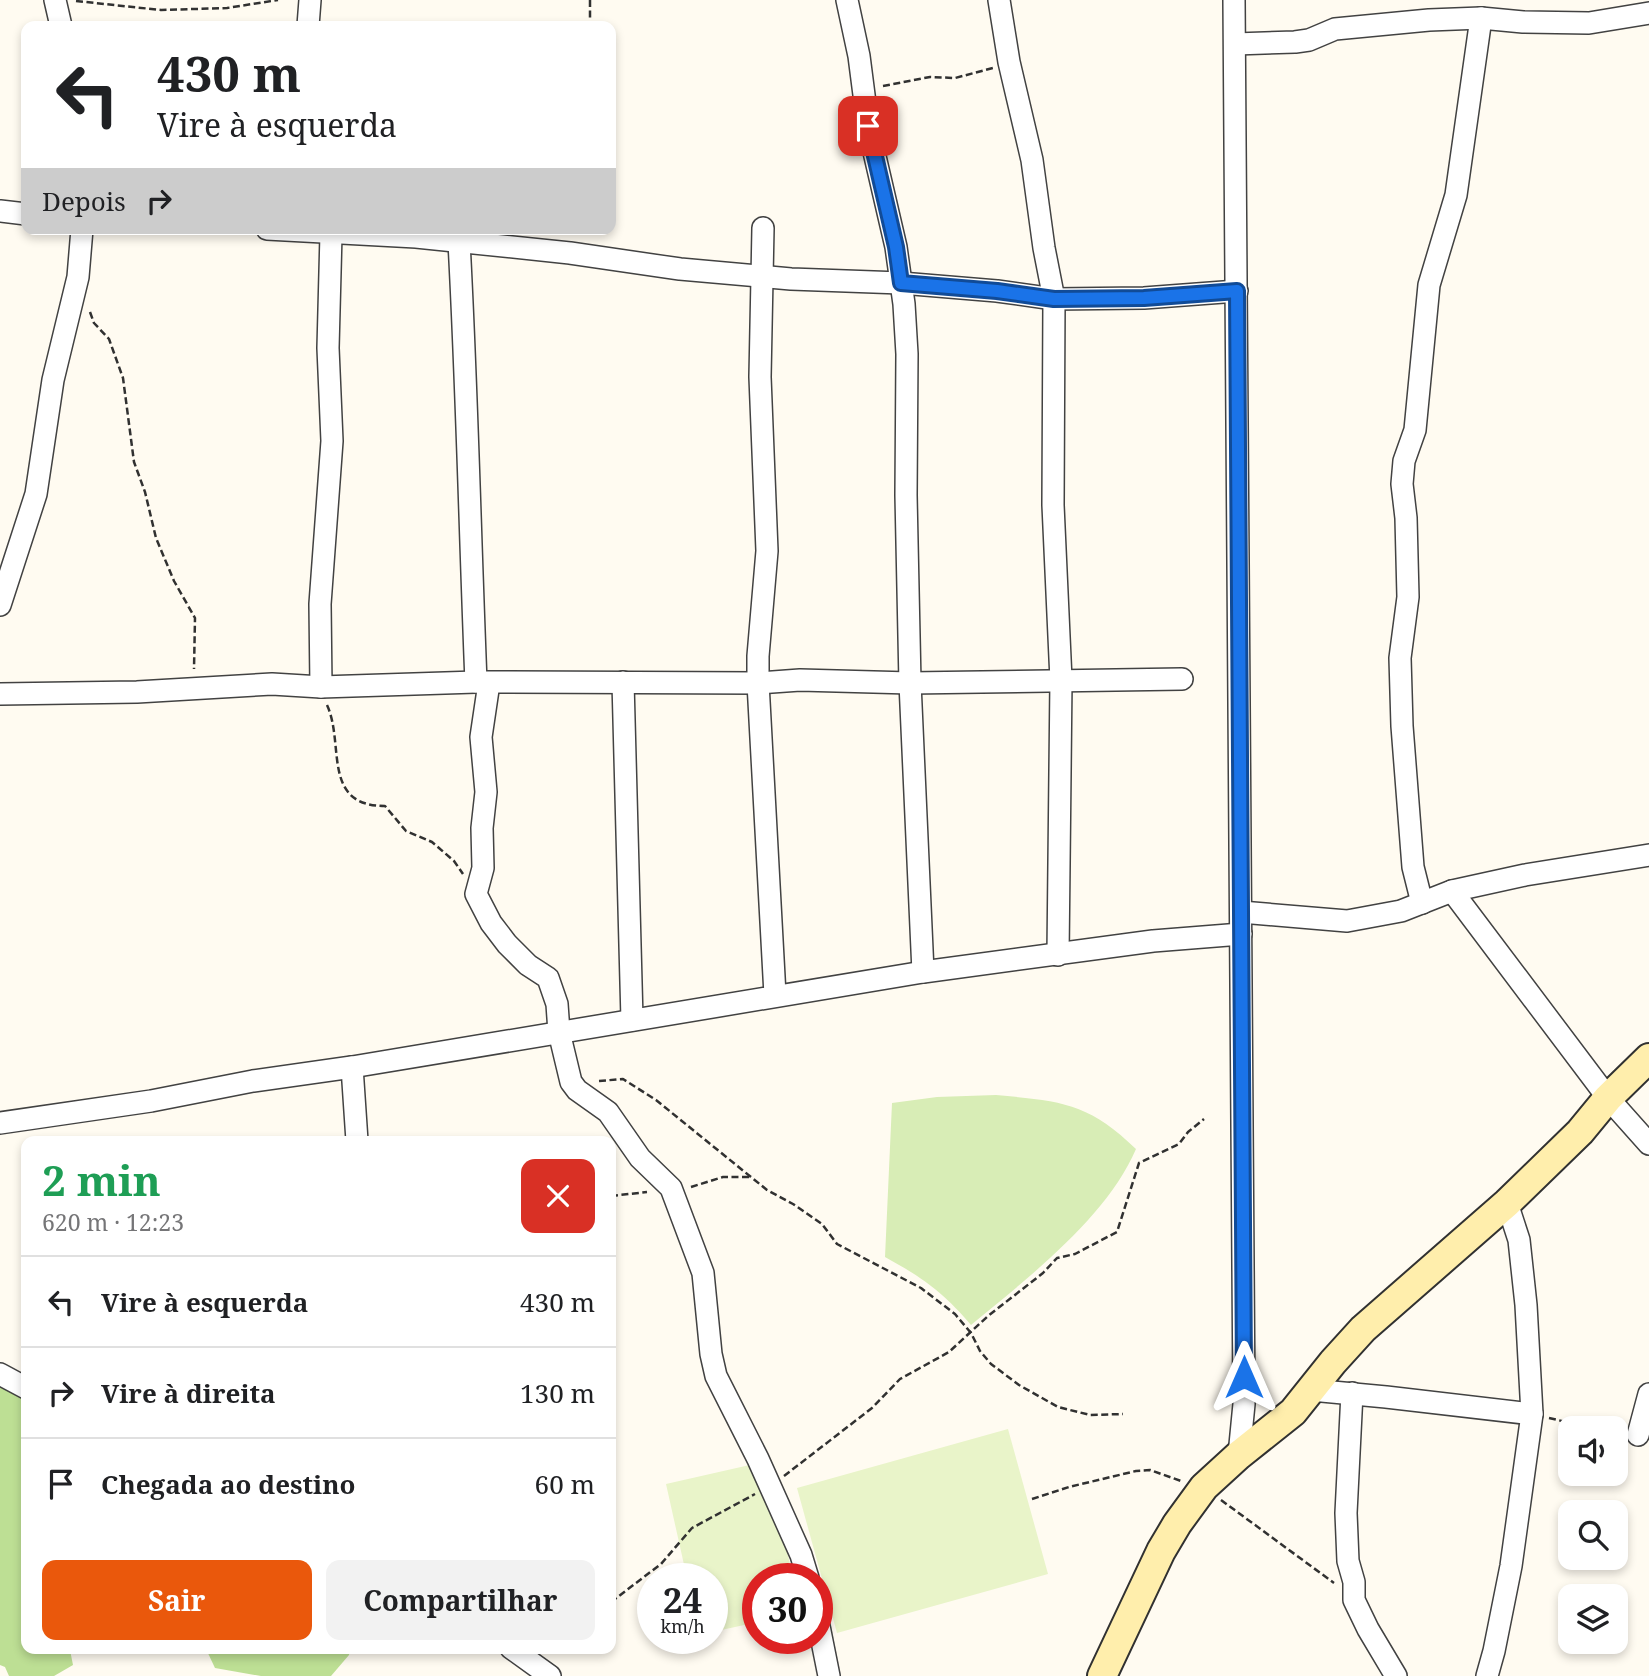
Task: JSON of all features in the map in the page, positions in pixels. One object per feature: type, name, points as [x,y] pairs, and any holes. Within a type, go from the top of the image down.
[{"type":"street","points":[[55,0],[60,21]]},
{"type":"street","points":[[308,21],[310,0]]},
{"type":"street","points":[[847,0],[859,56],[862,89],[896,247],[907,354],[906,495],[910,683],[923,972]]},
{"type":"street","points":[[999,0],[1009,62],[1032,160],[1054,299],[1054,505],[1061,680],[1058,955]]},
{"type":"street","points":[[1234,0],[1244,1405],[1239,1455]]},
{"type":"street","points":[[1235,44],[1309,40],[1335,29],[1369,24],[1480,18],[1589,23],[1649,13]]},
{"type":"street","points":[[1422,903],[1413,867],[1402,726],[1400,658],[1408,597],[1406,518],[1402,484],[1404,461],[1415,430],[1429,285],[1456,195],[1480,18]]},
{"type":"street","points":[[0,211],[21,213]]},
{"type":"street","points":[[764,228],[760,377],[766,551],[758,683],[775,995]]},
{"type":"street","points":[[0,606],[36,494],[53,380],[78,277],[82,235]]},
{"type":"street","points":[[319,694],[320,604],[332,441],[328,348],[331,235]]},
{"type":"street","points":[[359,235],[416,237],[570,253],[680,269],[901,283],[1054,299],[1144,298],[1237,291]]},
{"type":"street","points":[[459,242],[464,302],[466,425],[482,682],[481,737],[486,792],[482,828],[483,868],[476,894],[491,923],[507,944],[528,965],[548,978],[557,1003],[559,1032],[571,1082],[577,1090],[608,1112],[640,1158],[671,1188],[703,1273],[711,1354],[716,1376],[803,1563]]},
{"type":"street","points":[[0,694],[198,689],[272,684],[319,694],[482,682],[758,683],[800,680],[910,683],[1182,679]]},
{"type":"street","points":[[623,682],[632,1020]]},
{"type":"street","points":[[1241,912],[1347,921],[1401,911],[1452,891],[1525,875],[1649,855]]},
{"type":"street","points":[[1452,891],[1608,1098],[1649,1144]]},
{"type":"street","points":[[0,1123],[151,1101],[253,1081],[692,1012],[775,995],[923,972],[1153,941],[1241,934]]},
{"type":"street","points":[[1102,1676],[1161,1550],[1204,1487],[1293,1412],[1363,1329],[1507,1203],[1580,1132],[1608,1098],[1649,1058]]},
{"type":"street","points":[[352,1067],[358,1136]]},
{"type":"street","points":[[1487,1676],[1511,1566],[1532,1414],[1526,1305],[1518,1240],[1507,1203]]},
{"type":"street","points":[[0,1374],[21,1385]]},
{"type":"street","points":[[1311,1390],[1532,1414]]},
{"type":"street","points":[[1352,1393],[1346,1503],[1348,1561],[1354,1582],[1354,1600],[1396,1676]]},
{"type":"street","points":[[1638,1435],[1649,1394]]},
{"type":"street","points":[[519,1654],[550,1676]]},
{"type":"street","points":[[825,1654],[829,1676]]},
{"type":"path","points":[[70,0],[162,10],[227,8],[278,0]]},
{"type":"path","points":[[590,0],[590,21]]},
{"type":"path","points":[[862,89],[930,77],[955,78],[1009,62]]},
{"type":"path","points":[[78,277],[94,323],[108,339],[122,378],[134,462],[145,492],[156,538],[174,581],[195,618],[194,678],[198,689]]},
{"type":"path","points":[[319,694],[328,706],[335,734],[337,762],[352,799],[369,806],[385,806],[406,831],[432,842],[454,861],[476,894]]},
{"type":"path","points":[[571,1082],[623,1079],[656,1100],[767,1190],[822,1224],[836,1244],[921,1289],[955,1314],[991,1364],[1044,1401],[1058,1408],[1090,1415],[1123,1414]]},
{"type":"path","points":[[616,1598],[661,1564],[692,1528],[795,1469],[872,1408],[900,1379],[949,1352],[988,1316],[1043,1273],[1057,1258],[1075,1254],[1117,1232],[1139,1163],[1165,1153],[1179,1144],[1188,1132],[1204,1119]]},
{"type":"path","points":[[1532,1414],[1558,1420]]},
{"type":"green space","points":[[996,1095],[1038,1099],[1072,1107],[1103,1122],[1136,1149],[1106,1199],[1086,1222],[1041,1267],[971,1325],[932,1287],[885,1257],[892,1103],[937,1097]]},
{"type":"green space","points":[[0,1386],[21,1393],[21,1654],[71,1654],[73,1665],[54,1676],[9,1676],[5,1667],[0,1665]]},
{"type":"green space","points":[[1008,1429],[1048,1574],[837,1633],[833,1618],[833,1563],[818,1563],[797,1488]]},
{"type":"green space","points":[[767,1461],[790,1563],[742,1563],[742,1625],[728,1629],[728,1563],[684,1563],[666,1484]]},
{"type":"green space","points":[[208,1654],[349,1654],[331,1676],[261,1676],[215,1668]]},
{"type":"route","points":[[868,126],[896,247],[901,283],[1054,299],[1144,298],[1237,291],[1244,1377]]}]
